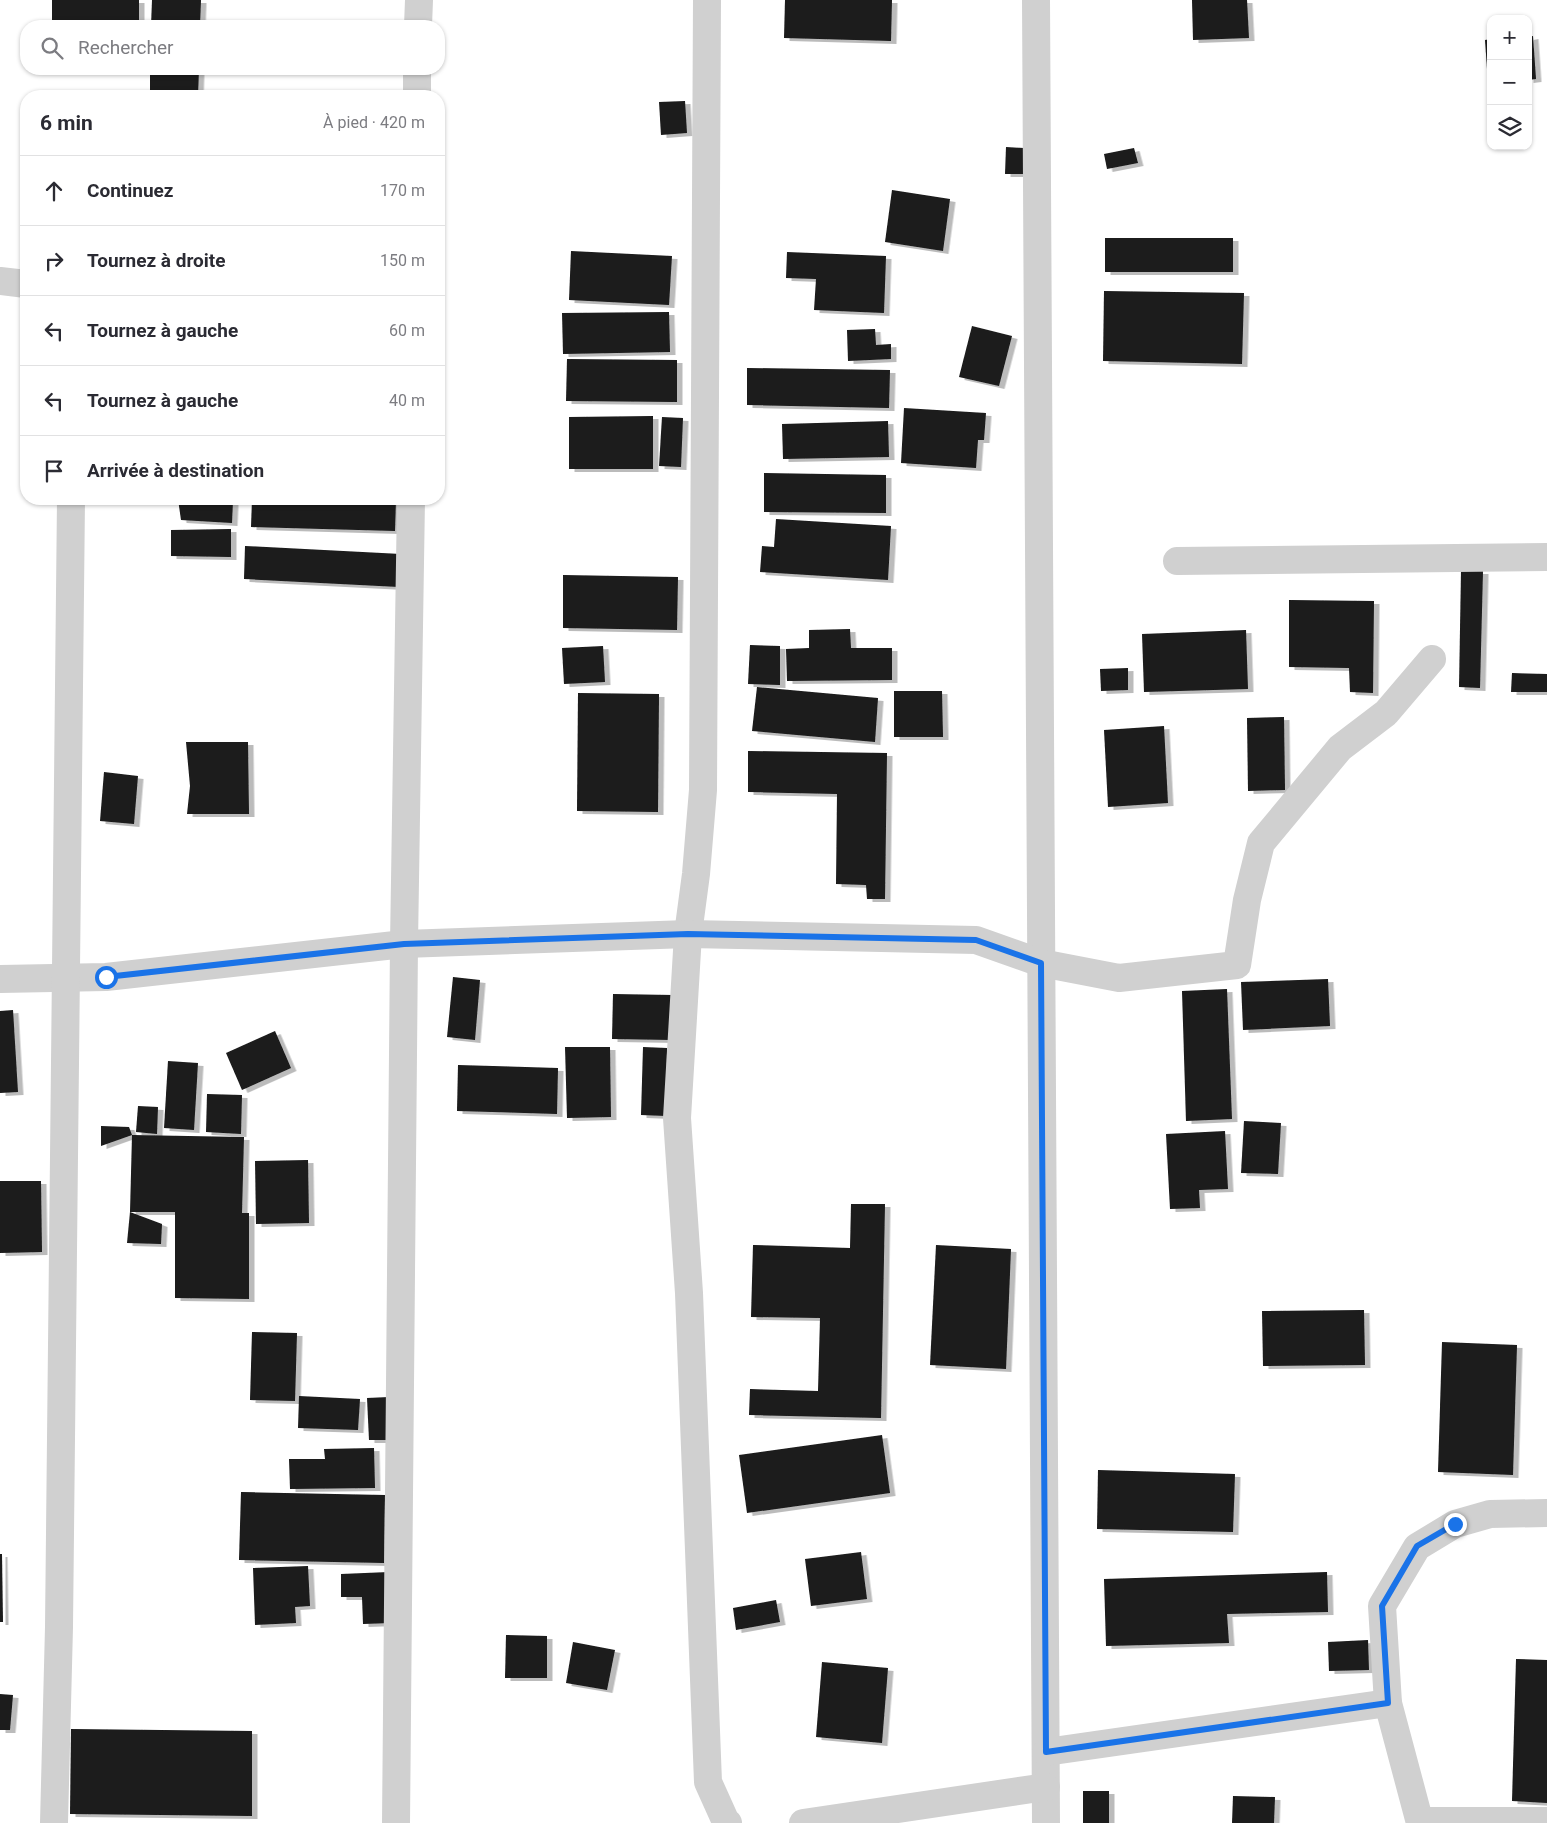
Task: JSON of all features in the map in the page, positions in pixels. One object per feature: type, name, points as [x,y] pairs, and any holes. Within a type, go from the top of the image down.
[{"type":"street","points":[[418,0],[418,20]]},
{"type":"street","points":[[707,0],[704,790],[688,934],[677,1118],[688,1293],[708,1782],[724,1820]]},
{"type":"street","points":[[1036,0],[1046,1823]]},
{"type":"street","points":[[417,90],[418,75]]},
{"type":"street","points":[[0,281],[20,283]]},
{"type":"street","points":[[54,1823],[59,1627],[71,505]]},
{"type":"street","points":[[396,1823],[404,944],[411,505]]},
{"type":"street","points":[[1177,561],[1547,557]]},
{"type":"street","points":[[0,979],[106,977],[404,944],[688,934],[976,940],[1041,963],[1118,978],[1237,964],[1247,900],[1261,842],[1340,748],[1386,714],[1432,659]]},
{"type":"street","points":[[1547,1513],[1490,1514],[1455,1524],[1417,1546],[1382,1606],[1388,1703],[1421,1822],[1547,1822]]},
{"type":"street","points":[[1046,1752],[1388,1703]]},
{"type":"street","points":[[804,1823],[1046,1787]]},
{"type":"building","points":[[52,0],[139,0],[139,20],[52,20]]},
{"type":"building","points":[[152,0],[201,0],[200,20],[151,20]]},
{"type":"building","points":[[785,0],[892,0],[891,41],[784,38]]},
{"type":"building","points":[[1192,0],[1247,0],[1249,38],[1193,40]]},
{"type":"building","points":[[1532,36],[1536,79],[1532,80],[1532,60]]},
{"type":"building","points":[[1485,40],[1487,40],[1487,69]]},
{"type":"building","points":[[150,75],[199,75],[198,90],[150,90]]},
{"type":"building","points":[[685,101],[687,133],[661,135],[659,102]]},
{"type":"building","points":[[1006,147],[1024,148],[1023,174],[1005,174]]},
{"type":"building","points":[[1134,148],[1138,163],[1107,169],[1104,154]]},
{"type":"building","points":[[892,190],[950,199],[943,251],[885,242]]},
{"type":"building","points":[[1105,238],[1233,238],[1233,272],[1105,272]]},
{"type":"building","points":[[571,251],[672,256],[669,305],[569,300]]},
{"type":"building","points":[[787,252],[886,256],[884,313],[814,310],[816,279],[786,278]]},
{"type":"building","points":[[1104,291],[1244,293],[1242,364],[1103,361]]},
{"type":"building","points":[[669,312],[670,352],[563,354],[562,313]]},
{"type":"building","points":[[972,326],[1012,336],[999,386],[959,377]]},
{"type":"building","points":[[875,329],[876,345],[891,344],[891,359],[848,361],[847,330]]},
{"type":"building","points":[[567,359],[677,360],[677,402],[566,401]]},
{"type":"building","points":[[747,368],[890,370],[889,408],[747,405]]},
{"type":"building","points":[[904,408],[986,413],[984,440],[978,440],[976,468],[901,463]]},
{"type":"building","points":[[653,416],[653,469],[569,469],[569,417]]},
{"type":"building","points":[[662,417],[683,418],[681,467],[659,466]]},
{"type":"building","points":[[888,421],[889,457],[783,459],[782,424]]},
{"type":"building","points":[[764,473],[886,475],[886,513],[764,512]]},
{"type":"building","points":[[179,505],[233,505],[232,523],[181,520]]},
{"type":"building","points":[[252,505],[396,505],[395,531],[251,527]]},
{"type":"building","points":[[776,519],[891,526],[888,580],[760,572],[762,546],[774,547]]},
{"type":"building","points":[[231,529],[231,557],[171,556],[171,530]]},
{"type":"building","points":[[245,546],[401,554],[399,587],[244,579]]},
{"type":"building","points":[[1461,571],[1483,571],[1480,688],[1459,687]]},
{"type":"building","points":[[563,575],[678,577],[677,630],[563,628]]},
{"type":"building","points":[[1289,600],[1374,601],[1373,693],[1350,692],[1349,668],[1289,667]]},
{"type":"building","points":[[850,629],[851,648],[892,648],[892,680],[787,681],[786,649],[809,648],[809,630]]},
{"type":"building","points":[[1246,630],[1248,689],[1144,692],[1142,634]]},
{"type":"building","points":[[750,645],[780,646],[780,685],[748,684]]},
{"type":"building","points":[[603,646],[605,682],[564,684],[562,648]]},
{"type":"building","points":[[1128,668],[1128,690],[1101,691],[1100,669]]},
{"type":"building","points":[[1512,673],[1547,674],[1547,692],[1511,692]]},
{"type":"building","points":[[757,687],[878,698],[875,742],[752,731]]},
{"type":"building","points":[[894,691],[942,691],[943,737],[894,737]]},
{"type":"building","points":[[578,693],[659,694],[658,812],[577,811]]},
{"type":"building","points":[[1284,717],[1285,790],[1248,791],[1247,718]]},
{"type":"building","points":[[1164,726],[1168,803],[1108,807],[1104,730]]},
{"type":"building","points":[[186,742],[248,742],[249,814],[187,814],[190,786]]},
{"type":"building","points":[[748,751],[887,753],[885,899],[867,899],[866,885],[836,884],[837,794],[748,792]]},
{"type":"building","points":[[104,772],[138,776],[134,824],[100,821]]},
{"type":"building","points":[[453,977],[480,980],[475,1040],[447,1037]]},
{"type":"building","points":[[1328,979],[1330,1026],[1243,1030],[1241,982]]},
{"type":"building","points":[[1227,989],[1232,1119],[1186,1121],[1182,991]]},
{"type":"building","points":[[613,994],[673,995],[672,1040],[612,1039]]},
{"type":"building","points":[[13,1010],[18,1092],[0,1093],[0,1011]]},
{"type":"building","points":[[275,1031],[291,1068],[242,1090],[226,1053]]},
{"type":"building","points":[[565,1047],[610,1047],[611,1117],[567,1118]]},
{"type":"building","points":[[643,1047],[667,1048],[666,1116],[641,1115]]},
{"type":"building","points":[[168,1061],[198,1063],[194,1130],[164,1128]]},
{"type":"building","points":[[458,1065],[558,1068],[557,1114],[457,1111]]},
{"type":"building","points":[[207,1094],[242,1095],[241,1134],[206,1132]]},
{"type":"building","points":[[138,1106],[158,1107],[157,1134],[136,1132]]},
{"type":"building","points":[[1244,1121],[1281,1123],[1278,1174],[1241,1173]]},
{"type":"building","points":[[101,1126],[129,1127],[132,1135],[101,1146]]},
{"type":"building","points":[[1225,1131],[1228,1189],[1199,1190],[1200,1208],[1170,1209],[1166,1134]]},
{"type":"building","points":[[132,1135],[244,1137],[242,1213],[249,1213],[249,1299],[175,1298],[175,1212],[130,1212]]},
{"type":"building","points":[[308,1160],[309,1223],[256,1224],[255,1161]]},
{"type":"building","points":[[0,1181],[41,1181],[42,1252],[0,1253]]},
{"type":"building","points":[[851,1204],[885,1204],[881,1418],[749,1415],[750,1389],[818,1391],[820,1318],[751,1317],[753,1245],[850,1248]]},
{"type":"building","points":[[130,1212],[162,1224],[161,1244],[127,1243]]},
{"type":"building","points":[[936,1245],[1011,1249],[1006,1369],[930,1365]]},
{"type":"building","points":[[1364,1310],[1365,1365],[1263,1366],[1262,1311]]},
{"type":"building","points":[[252,1332],[297,1333],[295,1401],[250,1400]]},
{"type":"building","points":[[1442,1342],[1517,1345],[1513,1475],[1438,1472]]},
{"type":"building","points":[[299,1396],[360,1399],[358,1430],[298,1428]]},
{"type":"building","points":[[389,1397],[390,1440],[369,1440],[367,1398]]},
{"type":"building","points":[[882,1435],[890,1493],[747,1513],[739,1455]]},
{"type":"building","points":[[374,1448],[375,1488],[290,1489],[289,1459],[325,1459],[324,1449]]},
{"type":"building","points":[[1098,1470],[1235,1474],[1233,1532],[1097,1529]]},
{"type":"building","points":[[241,1492],[385,1495],[384,1563],[239,1560]]},
{"type":"building","points":[[861,1552],[867,1599],[811,1606],[805,1559]]},
{"type":"building","points":[[0,1554],[2,1554],[3,1622],[0,1622]]},
{"type":"building","points":[[308,1566],[310,1606],[295,1607],[296,1623],[255,1625],[253,1568]]},
{"type":"building","points":[[389,1572],[391,1623],[363,1624],[362,1597],[341,1597],[341,1574]]},
{"type":"building","points":[[1327,1572],[1328,1612],[1227,1614],[1229,1643],[1106,1646],[1104,1579]]},
{"type":"building","points":[[776,1600],[780,1622],[736,1630],[733,1608]]},
{"type":"building","points":[[506,1635],[547,1636],[547,1678],[505,1678]]},
{"type":"building","points":[[1368,1640],[1369,1670],[1329,1671],[1328,1642]]},
{"type":"building","points":[[573,1642],[615,1650],[607,1690],[566,1683]]},
{"type":"building","points":[[1516,1659],[1547,1660],[1547,1803],[1512,1801]]},
{"type":"building","points":[[822,1662],[888,1668],[882,1743],[816,1737]]},
{"type":"building","points":[[0,1694],[13,1695],[10,1730],[0,1730]]},
{"type":"building","points":[[71,1729],[252,1731],[252,1816],[70,1814]]},
{"type":"building","points":[[1083,1791],[1109,1791],[1109,1823],[1083,1823]]},
{"type":"building","points":[[1233,1796],[1275,1797],[1274,1823],[1232,1823]]},
{"type":"route","points":[[106,977],[404,944],[688,934],[976,940],[1041,963],[1046,1752],[1388,1703],[1382,1606],[1417,1546],[1455,1524]]}]
